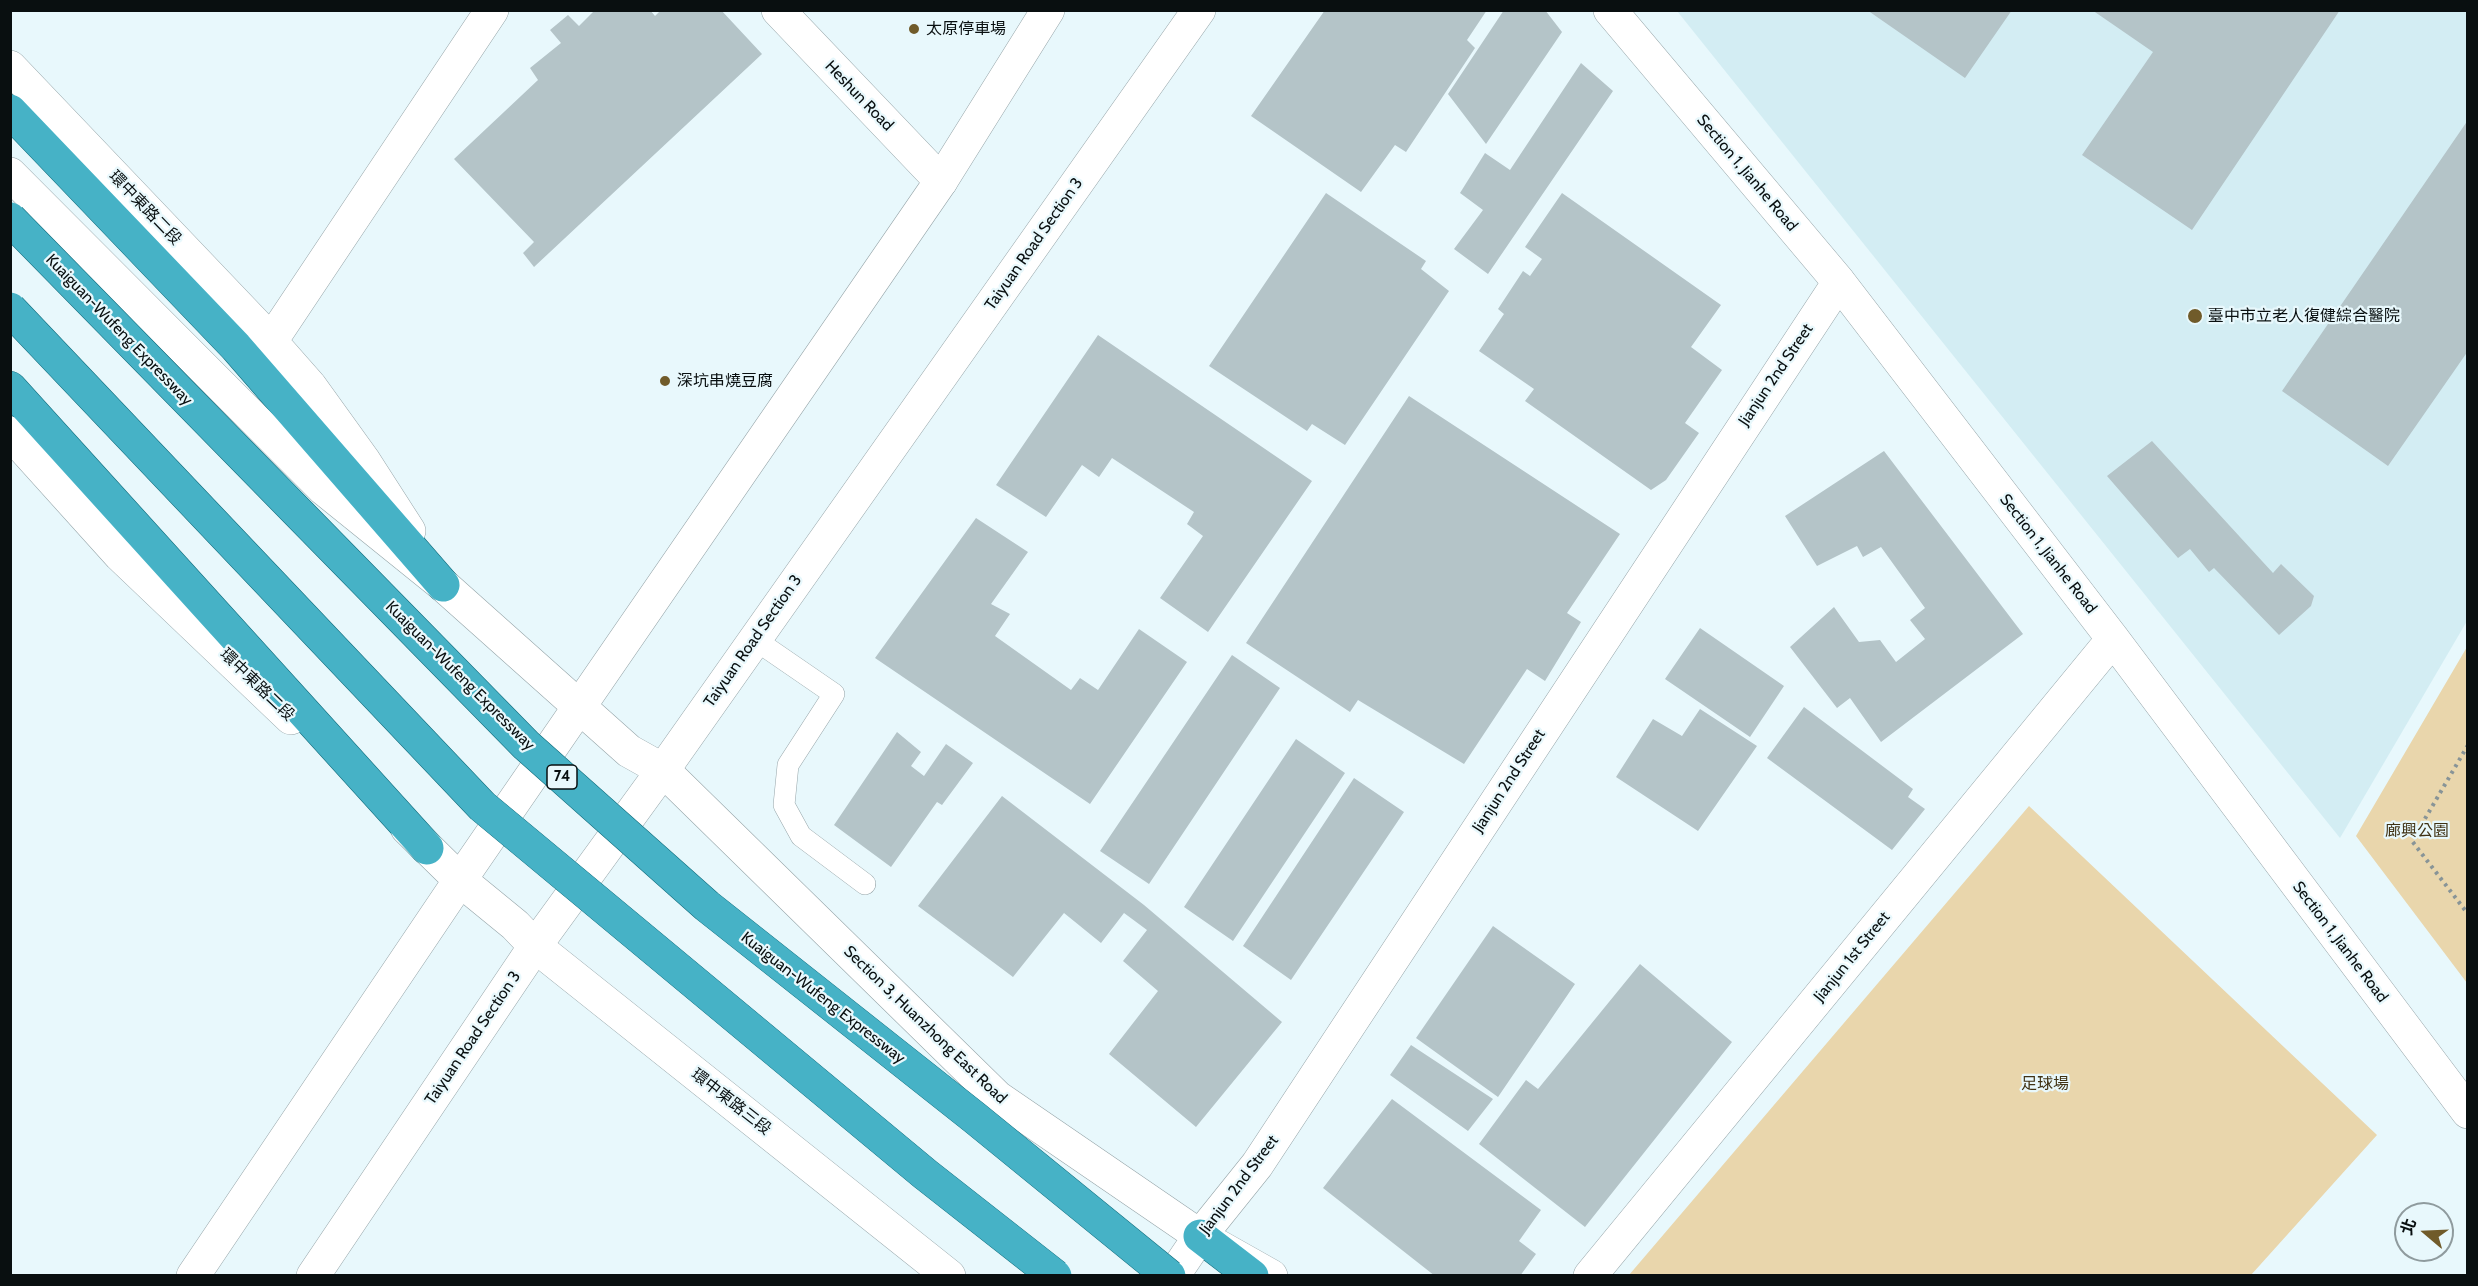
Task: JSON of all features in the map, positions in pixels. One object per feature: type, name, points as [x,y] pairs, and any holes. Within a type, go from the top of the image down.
[{"type":"highway","points":[[10,111],[236,347],[443,585]]},
{"type":"highway","name":"Kuaiguan-Wufeng Expressway","points":[[10,219],[526,746],[707,906],[1171,1275]]},
{"type":"highway","points":[[10,309],[482,806],[925,1174],[1055,1275]]},
{"type":"highway","points":[[10,388],[428,848]]},
{"type":"highway","points":[[1200,1236],[1252,1275]]},
{"type":"street","points":[[271,341],[492,10]]},
{"type":"street","name":"Heshun Road","points":[[778,10],[941,181]]},
{"type":"street","points":[[193,1275],[460,880],[941,181],[1048,10]]},
{"type":"street","name":"Taiyuan Road Section 3","points":[[313,1275],[525,936],[663,770],[1199,10]]},
{"type":"street","name":"Section 1, Jianhe Road","points":[[1610,10],[1839,282],[2113,639],[2468,1112]]},
{"type":"street","name":"環中東路二段","points":[[10,67],[271,341],[310,386],[364,461],[443,585]]},
{"type":"street","name":"環中東路二段","points":[[10,174],[324,489],[443,585],[629,751]]},
{"type":"street","name":"Jianjun 2nd Street","points":[[1171,1275],[1257,1165],[1839,282]]},
{"type":"street","name":"環中東路二段","points":[[10,433],[120,555],[460,880],[525,936]]},
{"type":"street","name":"Jianjun 1st Street","points":[[1590,1275],[2113,639]]},
{"type":"street","name":"Section 3, Huanzhong East Road","points":[[629,751],[663,770],[997,1097],[1200,1236],[1242,1275]]},
{"type":"street","name":"環中東路三段","points":[[525,936],[949,1275]]},
{"type":"street","points":[[1200,1236],[1270,1275]]},
{"type":"lane","points":[[754,639],[834,694],[788,765],[784,805],[801,836],[865,884]]},
{"type":"path","points":[[2468,745],[2412,840],[2468,914]]},
{"type":"shaded area","name":"臺中市立老人復健綜合醫院","points":[[1677,11],[2467,11],[2467,621],[2340,838]]},
{"type":"green space","name":"廊興公園","points":[[2467,647],[2467,983],[2356,836]]},
{"type":"green space","name":"足球場","points":[[2029,806],[2377,1135],[2251,1275],[1629,1275]]},
{"type":"building","points":[[595,10],[650,10],[655,16],[661,10],[721,10],[762,54],[534,267],[523,253],[534,242],[454,159],[538,80],[530,68],[561,43],[550,30],[568,15],[579,26]]},
{"type":"building","points":[[1325,10],[1487,10],[1467,40],[1475,48],[1406,152],[1395,145],[1361,192],[1251,116]]},
{"type":"building","points":[[1504,10],[1545,10],[1562,32],[1486,144],[1448,94]]},
{"type":"building","points":[[1867,10],[2012,10],[1965,78]]},
{"type":"building","points":[[2092,10],[2340,10],[2192,230],[2082,155],[2153,52]]},
{"type":"building","points":[[1581,63],[1613,91],[1488,274],[1454,249],[1483,210],[1460,193],[1485,153],[1510,170]]},
{"type":"building","points":[[2468,120],[2468,351],[2388,466],[2282,391]]},
{"type":"building","points":[[1326,193],[1426,261],[1421,269],[1449,291],[1345,445],[1312,424],[1307,431],[1209,366]]},
{"type":"building","points":[[1562,193],[1721,305],[1691,347],[1722,370],[1685,423],[1699,433],[1666,480],[1651,490],[1525,401],[1534,389],[1479,351],[1504,314],[1498,309],[1523,271],[1530,276],[1542,259],[1525,247]]},
{"type":"building","points":[[1098,335],[1312,481],[1208,632],[1160,598],[1203,536],[1187,524],[1194,512],[1112,458],[1099,477],[1082,465],[1046,517],[996,485]]},
{"type":"building","points":[[1409,396],[1620,534],[1567,613],[1581,622],[1545,681],[1527,669],[1464,764],[1358,700],[1350,712],[1246,643]]},
{"type":"building","points":[[2152,441],[2273,573],[2281,564],[2314,596],[2311,606],[2279,635],[2214,568],[2209,572],[2190,549],[2178,558],[2107,476]]},
{"type":"building","points":[[1884,451],[2023,634],[1881,742],[1850,698],[1837,708],[1790,647],[1834,607],[1859,642],[1880,640],[1896,662],[1925,639],[1910,620],[1925,608],[1881,547],[1863,557],[1857,546],[1817,566],[1785,516]]},
{"type":"building","points":[[976,518],[1028,552],[991,604],[1010,614],[995,636],[1071,690],[1080,678],[1098,690],[1139,629],[1187,662],[1090,804],[875,658]]},
{"type":"building","points":[[1700,628],[1784,686],[1750,737],[1665,679]]},
{"type":"building","points":[[1232,655],[1280,688],[1149,884],[1100,851]]},
{"type":"building","points":[[1804,707],[1913,789],[1908,797],[1925,809],[1892,850],[1767,758]]},
{"type":"building","points":[[1700,709],[1757,746],[1698,831],[1616,777],[1653,719],[1682,736]]},
{"type":"building","points":[[897,732],[921,752],[911,766],[924,776],[946,744],[973,763],[942,805],[937,802],[891,867],[834,825]]},
{"type":"building","points":[[1296,739],[1345,773],[1233,941],[1184,907]]},
{"type":"building","points":[[1354,778],[1404,812],[1291,980],[1243,946]]},
{"type":"building","points":[[1002,796],[1144,905],[1282,1022],[1196,1127],[1109,1054],[1158,991],[1123,961],[1147,930],[1124,913],[1101,943],[1064,913],[1013,977],[918,906]]},
{"type":"building","points":[[1493,926],[1575,984],[1498,1097],[1416,1038]]},
{"type":"building","points":[[1640,964],[1732,1042],[1585,1227],[1479,1144],[1526,1080],[1538,1089]]},
{"type":"building","points":[[1411,1045],[1493,1099],[1468,1131],[1390,1075]]},
{"type":"building","points":[[1392,1099],[1541,1210],[1519,1241],[1536,1254],[1520,1276],[1435,1276],[1323,1188]]},
{"type":"place","name":"太原停車場","points":[[914,29]]},
{"type":"place","name":"臺中市立老人復健綜合醫院","points":[[2195,316]]},
{"type":"place","name":"深坑串燒豆腐","points":[[665,381]]}]
